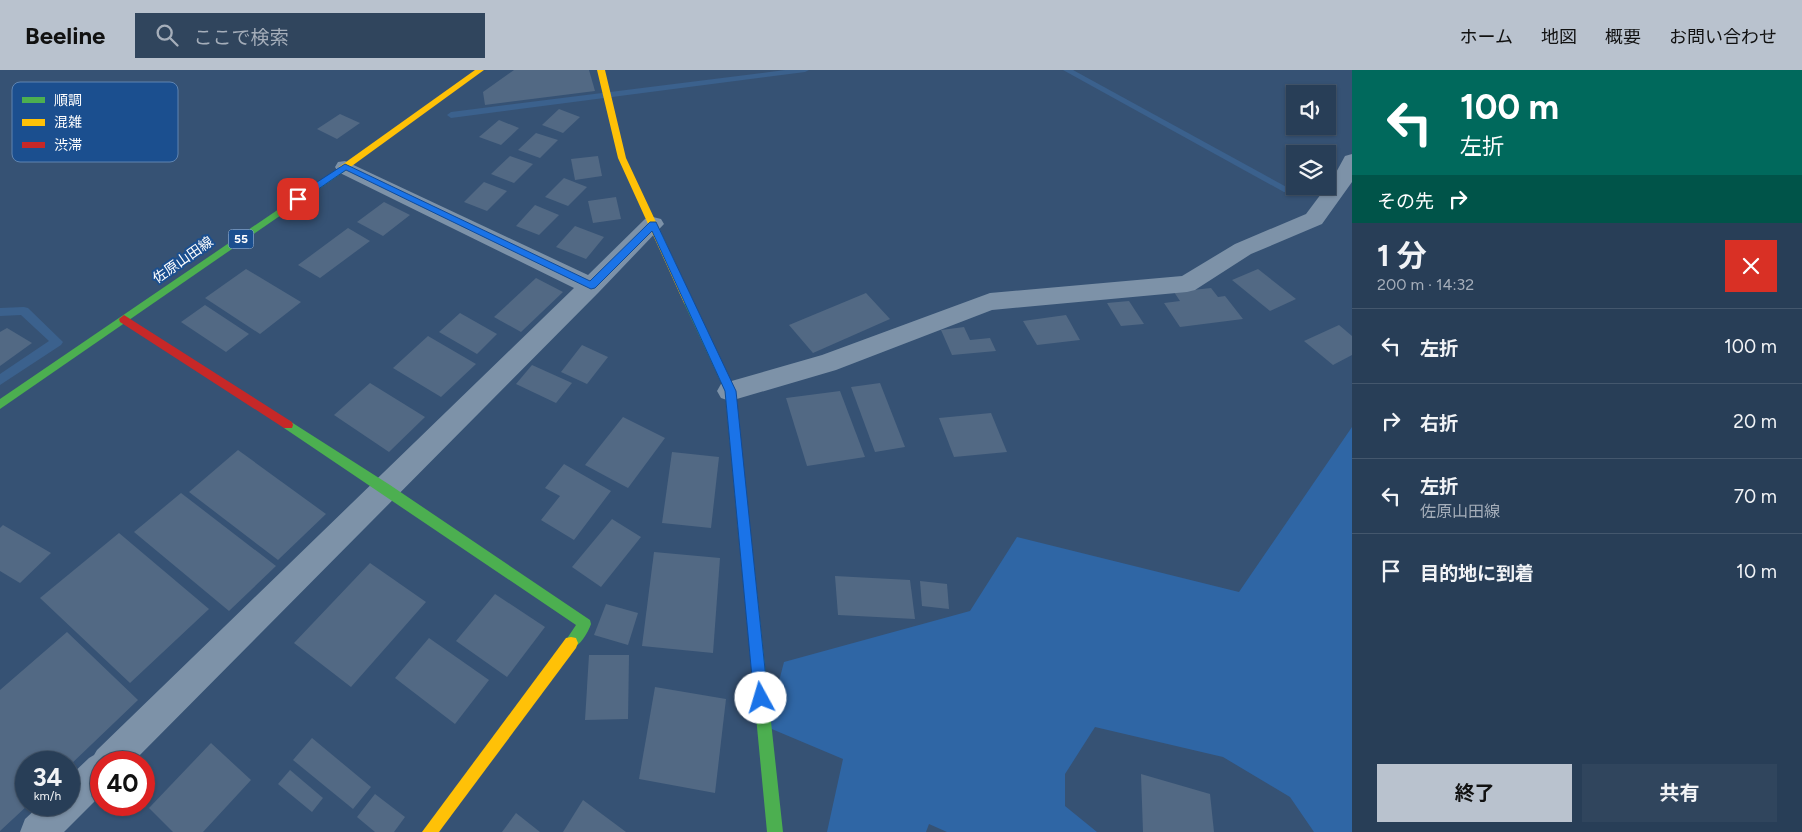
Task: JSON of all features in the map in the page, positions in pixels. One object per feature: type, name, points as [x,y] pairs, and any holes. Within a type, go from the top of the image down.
[{"type":"street","name":"佐原山田線","points":[[0,405],[345,167],[480,70]]},
{"type":"street","points":[[601,70],[622,158],[730,391],[775,832]]},
{"type":"street","points":[[730,391],[827,363],[990,302],[1187,284],[1243,249],[1314,220],[1343,180],[1352,160]]},
{"type":"street","points":[[345,167],[591,286]]},
{"type":"street","points":[[120,751],[653,224]]},
{"type":"street","points":[[124,319],[386,489],[585,624],[430,832]]},
{"type":"street","points":[[80,791],[90,781]]},
{"type":"street","points":[[38,832],[55,816]]},
{"type":"shaded area","points":[[1352,427],[1352,832],[1314,832],[1290,797],[1223,757],[1095,727],[1065,774],[1065,806],[1097,832],[947,832],[929,824],[926,832],[827,832],[843,759],[767,727],[784,662],[970,611],[1017,537],[1239,592]]},
{"type":"building","points":[[514,70],[589,70],[595,91],[485,105],[483,92]]},
{"type":"building","points":[[559,109],[580,117],[563,133],[542,125]]},
{"type":"building","points":[[340,114],[360,123],[337,139],[317,129]]},
{"type":"building","points":[[499,120],[519,128],[501,145],[479,137]]},
{"type":"building","points":[[536,133],[558,140],[540,158],[518,150]]},
{"type":"building","points":[[510,156],[533,164],[514,183],[491,174]]},
{"type":"building","points":[[598,156],[602,176],[575,180],[571,159]]},
{"type":"building","points":[[564,178],[587,187],[568,206],[545,197]]},
{"type":"building","points":[[484,182],[507,191],[487,211],[464,202]]},
{"type":"building","points":[[616,197],[621,219],[593,223],[588,201]]},
{"type":"building","points":[[384,202],[410,215],[383,236],[357,222]]},
{"type":"building","points":[[535,205],[559,215],[539,235],[516,226]]},
{"type":"building","points":[[575,226],[604,237],[586,259],[556,247]]},
{"type":"building","points":[[348,228],[370,241],[320,278],[298,265]]},
{"type":"building","points":[[246,269],[301,302],[260,334],[205,298]]},
{"type":"building","points":[[1258,269],[1296,299],[1270,311],[1232,280]]},
{"type":"building","points":[[536,278],[563,292],[521,332],[494,317]]},
{"type":"building","points":[[1211,288],[1218,297],[1225,296],[1243,319],[1180,327],[1164,303],[1180,301],[1174,292]]},
{"type":"building","points":[[866,293],[890,319],[813,353],[789,325]]},
{"type":"building","points":[[1129,301],[1144,324],[1121,326],[1107,303]]},
{"type":"building","points":[[205,305],[249,334],[226,352],[181,322]]},
{"type":"building","points":[[460,313],[497,334],[477,354],[439,332]]},
{"type":"building","points":[[1066,315],[1080,340],[1037,345],[1023,321]]},
{"type":"building","points":[[1339,325],[1352,336],[1352,355],[1333,365],[1304,341]]},
{"type":"building","points":[[964,327],[970,340],[990,338],[996,351],[952,355],[941,330]]},
{"type":"building","points":[[7,328],[32,343],[0,366],[0,332]]},
{"type":"building","points":[[428,336],[476,364],[441,397],[393,368]]},
{"type":"building","points":[[582,345],[608,357],[587,384],[561,372]]},
{"type":"building","points":[[532,365],[572,383],[556,403],[516,384]]},
{"type":"building","points":[[370,383],[425,417],[389,452],[334,415]]},
{"type":"building","points":[[880,383],[905,447],[875,452],[851,387]]},
{"type":"building","points":[[840,391],[865,457],[807,466],[786,398]]},
{"type":"building","points":[[991,413],[1007,452],[954,457],[939,418]]},
{"type":"building","points":[[623,417],[665,438],[628,488],[585,465]]},
{"type":"building","points":[[238,450],[326,514],[278,560],[189,492]]},
{"type":"building","points":[[672,452],[719,457],[711,528],[662,523]]},
{"type":"building","points":[[564,464],[611,491],[574,540],[541,520],[560,496],[545,488]]},
{"type":"building","points":[[181,493],[276,566],[229,611],[134,532]]},
{"type":"building","points":[[612,519],[641,537],[601,587],[572,567]]},
{"type":"building","points":[[3,525],[51,553],[20,583],[0,571],[0,528]]},
{"type":"building","points":[[119,533],[209,609],[130,683],[40,598]]},
{"type":"building","points":[[654,552],[720,558],[713,653],[642,646]]},
{"type":"building","points":[[370,563],[426,602],[351,687],[294,643]]},
{"type":"building","points":[[835,576],[910,580],[915,619],[838,615]]},
{"type":"building","points":[[920,581],[947,584],[949,609],[922,606]]},
{"type":"building","points":[[495,594],[545,627],[507,677],[456,641]]},
{"type":"building","points":[[606,604],[638,613],[628,645],[594,635]]},
{"type":"building","points":[[67,632],[138,700],[80,755],[80,751],[15,751],[16,816],[0,831],[0,690]]},
{"type":"building","points":[[429,638],[489,680],[455,724],[395,678]]},
{"type":"building","points":[[589,655],[629,655],[628,719],[585,720]]},
{"type":"building","points":[[655,687],[726,699],[715,793],[639,779]]},
{"type":"building","points":[[312,738],[371,787],[353,809],[293,760]]},
{"type":"building","points":[[211,743],[251,780],[203,832],[173,832],[155,814],[155,802]]},
{"type":"building","points":[[290,770],[323,798],[312,812],[278,784]]},
{"type":"building","points":[[1141,774],[1210,794],[1214,832],[1143,832]]},
{"type":"building","points":[[375,794],[405,817],[394,832],[375,832],[357,817]]},
{"type":"building","points":[[583,800],[626,832],[563,832]]},
{"type":"building","points":[[516,813],[540,832],[502,832]]},
{"type":"waterway","points":[[451,115],[805,70]]},
{"type":"waterway","points":[[1067,70],[1286,189]]},
{"type":"waterway","points":[[0,312],[24,311],[57,342],[0,380]]},
{"type":"traffic: fast","points":[[0,405],[342,169]]},
{"type":"traffic: fast","points":[[689,303],[730,391],[775,832]]},
{"type":"traffic: fast","points":[[288,425],[585,624],[571,643]]},
{"type":"traffic: slow","points":[[342,169],[480,70]]},
{"type":"traffic: slow","points":[[601,70],[622,158],[689,303]]},
{"type":"traffic: slow","points":[[430,832],[571,643]]},
{"type":"traffic: jam","points":[[124,319],[288,425]]},
{"type":"route","points":[[298,199],[345,167],[591,286],[653,224],[730,391],[761,698]]}]
